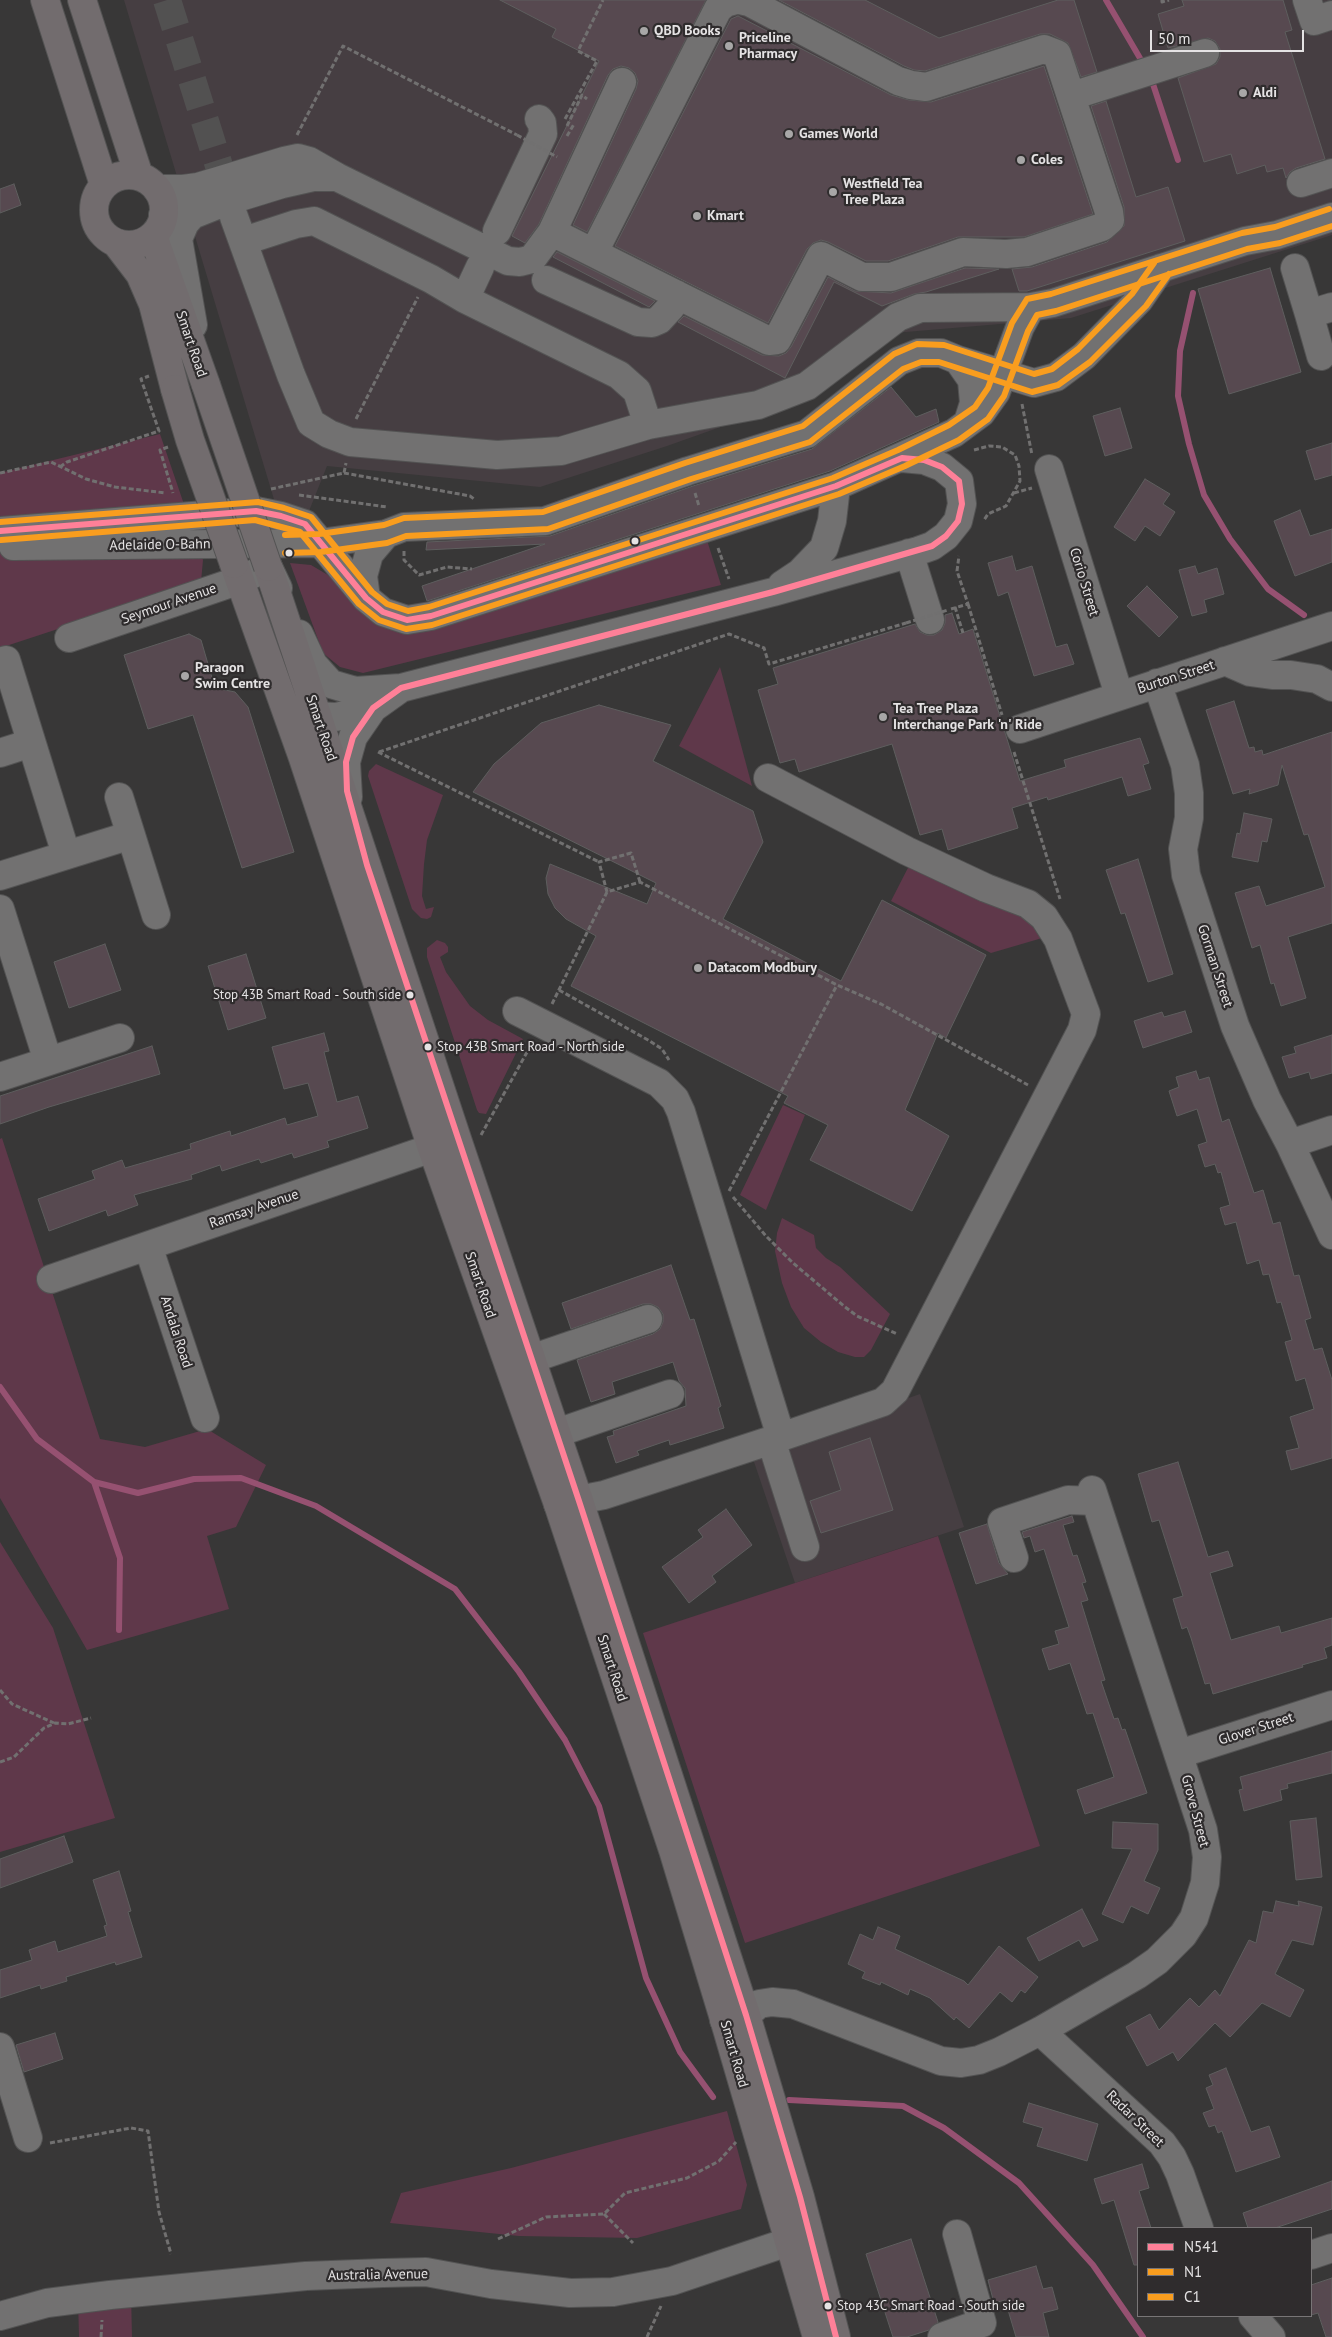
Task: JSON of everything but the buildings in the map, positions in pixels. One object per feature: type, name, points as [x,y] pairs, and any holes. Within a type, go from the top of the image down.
[{"type":"main road","points":[[45,0],[104,185]]},
{"type":"main road","points":[[82,0],[148,183],[163,201],[158,226],[138,244],[118,244],[101,233],[96,223],[95,200],[104,185],[119,176],[148,183]]},
{"type":"main road","name":"Smart Road","points":[[158,226],[206,385],[556,1433],[569,1502]]},
{"type":"main road","name":"Smart Road","points":[[118,244],[140,274],[153,304],[175,389],[303,758],[432,1148],[569,1502],[672,1850],[735,2018],[799,2240],[836,2337]]},
{"type":"main road","name":"Smart Road","points":[[799,2240],[817,2337]]},
{"type":"street","points":[[594,252],[718,9],[725,3],[736,0]]},
{"type":"street","points":[[552,232],[769,341],[778,340],[820,256],[862,277],[891,277],[963,252],[1006,254],[1027,252],[1102,227],[1110,220],[1072,96],[1056,54],[1044,49],[926,87],[911,85],[898,81],[749,2],[740,0]]},
{"type":"street","points":[[1308,0],[1314,21],[1332,15]]},
{"type":"street","points":[[1072,96],[1205,53]]},
{"type":"street","points":[[148,183],[184,190],[284,160],[298,158],[309,160],[337,176],[508,261],[520,262],[532,258],[552,232],[622,82]]},
{"type":"street","points":[[497,230],[543,134],[542,123],[550,122]]},
{"type":"street","points":[[158,226],[181,206],[290,172],[305,170],[337,176]]},
{"type":"street","points":[[1301,183],[1332,173]]},
{"type":"street","points":[[206,385],[179,246],[178,238],[185,223],[192,216],[205,209],[273,187],[313,177],[337,176]]},
{"type":"street","points":[[1245,241],[1314,204],[1332,198]]},
{"type":"street","points":[[648,425],[637,391],[619,375],[465,299],[431,278],[325,225],[314,222],[239,229],[291,375],[311,422],[329,434],[350,442],[504,454],[561,450],[648,425],[758,405],[808,386],[898,317],[920,308],[1031,307],[1053,303],[1245,241],[1277,235],[1332,217]]},
{"type":"street","points":[[465,299],[480,267]]},
{"type":"street","name":"Adelaide O-Bahn","points":[[0,547],[320,544],[395,538],[404,528],[545,520],[688,471],[807,434],[899,361],[919,353],[941,353],[1034,383],[1056,377],[1084,356],[1139,300],[1161,268]]},
{"type":"street","points":[[1294,268],[1320,311],[1321,356]]},
{"type":"street","points":[[546,280],[638,322],[652,323],[659,320],[671,307],[676,294]]},
{"type":"street","name":"Adelaide O-Bahn","points":[[0,531],[256,511],[281,516],[305,524],[366,598],[383,612],[407,620],[431,616],[836,486],[954,433],[981,413],[996,392],[1020,327],[1031,307]]},
{"type":"street","points":[[958,360],[972,380],[974,403],[968,422]]},
{"type":"street","points":[[260,636],[279,680],[297,711],[316,716],[336,717],[364,700],[401,688],[773,592],[932,546],[946,536],[958,520],[962,504],[959,481],[942,467],[924,460],[902,458]]},
{"type":"street","name":"Corio Street","points":[[1049,469],[1120,695]]},
{"type":"street","points":[[773,592],[800,573],[824,548],[832,521],[836,486]]},
{"type":"street","points":[[366,598],[363,576],[369,554],[395,538]]},
{"type":"street","points":[[909,553],[928,618]]},
{"type":"street","points":[[268,567],[313,664],[331,684],[364,700]]},
{"type":"street","name":"Seymour Avenue","points":[[69,638],[237,572],[268,567]]},
{"type":"street","name":"Burton Street","points":[[1012,731],[1332,626]]},
{"type":"street","points":[[6,660],[66,854]]},
{"type":"street","points":[[1226,661],[1250,672],[1317,679],[1332,687]]},
{"type":"street","name":"Gorman Street","points":[[1157,683],[1185,765],[1189,793],[1188,818],[1183,849],[1186,875],[1235,1026],[1267,1100],[1290,1144],[1332,1235]]},
{"type":"street","points":[[364,700],[346,762],[347,790],[367,864]]},
{"type":"street","points":[[303,758],[303,731],[316,716]]},
{"type":"street","points":[[0,753],[31,743]]},
{"type":"street","points":[[569,1502],[776,1438],[883,1402],[896,1391],[1082,1030],[1086,1014],[1052,930],[1044,917],[1028,904],[986,888],[907,851],[768,778]]},
{"type":"street","points":[[119,797],[156,915]]},
{"type":"street","points":[[0,876],[131,835]]},
{"type":"street","points":[[0,909],[48,1061]]},
{"type":"street","points":[[517,1011],[659,1083],[675,1099],[681,1112],[776,1438],[805,1547]]},
{"type":"street","points":[[0,1077],[120,1038]]},
{"type":"street","points":[[1290,1144],[1332,1130]]},
{"type":"street","name":"Ramsay Avenue","points":[[50,1279],[432,1148],[458,1142]]},
{"type":"street","name":"Andala Road","points":[[148,1246],[205,1418]]},
{"type":"street","points":[[531,1359],[648,1319]]},
{"type":"street","points":[[556,1433],[670,1394]]},
{"type":"street","name":"Grove Street","points":[[735,2018],[759,2004],[772,2002],[793,2004],[941,2061],[962,2063],[980,2060],[1040,2031],[1157,1961],[1183,1935],[1194,1918],[1205,1883],[1206,1850],[1203,1830],[1094,1496],[1068,1500],[1002,1522],[1014,1558]]},
{"type":"street","name":"Glover Street","points":[[1179,1754],[1332,1705]]},
{"type":"street","name":"Radar Street","points":[[1040,2031],[1162,2144],[1172,2157],[1180,2174],[1199,2227]]},
{"type":"street","points":[[0,2047],[28,2138]]},
{"type":"street","points":[[942,2337],[982,2324],[957,2234]]},
{"type":"street","name":"Australia Avenue","points":[[0,2316],[47,2304],[110,2295],[306,2276],[426,2272],[492,2284],[570,2293],[613,2292],[672,2281],[799,2240]]},
{"type":"street","points":[[1312,2255],[1332,2248]]},
{"type":"street","points":[[1254,2317],[1271,2337]]},
{"type":"path","points":[[550,122],[597,61],[578,51],[603,0]]},
{"type":"path","points":[[1162,0],[1162,2],[1169,0]]},
{"type":"path","points":[[296,138],[343,46],[557,156],[561,148]]},
{"type":"path","points":[[562,136],[582,95],[588,98],[583,106]]},
{"type":"path","points":[[566,140],[574,123]]},
{"type":"path","points":[[550,149],[555,152]]},
{"type":"path","points":[[84,217],[91,237]]},
{"type":"path","points":[[344,473],[353,424],[424,285],[431,278]]},
{"type":"path","points":[[60,467],[67,462],[159,431],[141,379],[151,376]]},
{"type":"path","points":[[173,493],[160,450],[174,445]]},
{"type":"path","points":[[0,473],[51,462],[86,479],[115,486],[180,494]]},
{"type":"path","points":[[283,493],[263,491],[344,473],[470,496],[478,503],[468,504]]},
{"type":"path","points":[[293,494],[393,508]]},
{"type":"path","points":[[395,538],[404,560],[419,575],[447,567],[472,570]]},
{"type":"path","points":[[968,604],[1012,731],[1063,908],[1052,930]]},
{"type":"path","points":[[955,607],[963,632]]},
{"type":"path","points":[[372,752],[379,752],[729,634],[764,648],[769,664],[928,618]]},
{"type":"path","points":[[379,752],[599,862],[631,853],[640,882]]},
{"type":"path","points":[[599,862],[607,892],[640,882],[837,985],[881,1004],[1048,1096]]},
{"type":"path","points":[[729,1192],[837,985]]},
{"type":"path","points":[[559,990],[662,1049],[672,1064]]},
{"type":"path","points":[[726,1182],[729,1192],[773,1243],[845,1307],[857,1316],[919,1346]]},
{"type":"path","points":[[0,1690],[12,1704],[55,1724]]},
{"type":"path","points":[[0,1762],[14,1757],[44,1728],[55,1724],[68,1724],[92,1718]]},
{"type":"path","points":[[28,2138],[39,2145],[131,2128],[148,2131],[159,2212],[171,2254]]},
{"type":"path","points":[[498,2239],[546,2217],[604,2214],[625,2193],[687,2178],[720,2161],[741,2136]]},
{"type":"path","points":[[604,2214],[633,2243]]},
{"type":"shaded area","points":[[124,0],[1332,0],[1332,235],[1071,318],[882,334],[774,408],[667,446],[540,487],[327,466],[291,556]]},
{"type":"shaded area","points":[[160,434],[203,560],[201,582],[0,648],[0,473]]},
{"type":"shaded area","points":[[706,537],[721,585],[363,673],[340,667],[323,653],[290,563],[311,565],[338,581],[356,608],[378,625],[409,632]]},
{"type":"shaded area","points":[[720,667],[752,786],[679,746]]},
{"type":"shaded area","points":[[376,764],[443,795],[427,840],[422,896],[426,909],[434,907],[431,917],[427,919],[421,918],[412,909],[368,776],[369,771]]},
{"type":"shaded area","points":[[912,860],[1009,905],[1049,936],[991,953],[891,901]]},
{"type":"shaded area","points":[[437,940],[445,943],[448,947],[448,952],[440,957],[446,972],[470,1006],[488,1020],[523,1039],[486,1114],[479,1113],[477,1110],[427,957],[427,948]]},
{"type":"shaded area","points":[[783,1105],[805,1115],[766,1210],[740,1195]]},
{"type":"shaded area","points":[[2,1138],[100,1439],[145,1447],[207,1429],[266,1465],[236,1527],[207,1536],[229,1609],[87,1650],[0,1498],[0,1139]]},
{"type":"shaded area","points":[[782,1218],[814,1235],[816,1248],[826,1258],[840,1267],[890,1314],[871,1350],[864,1357],[855,1357],[838,1352],[821,1342],[804,1328],[791,1307],[782,1283],[775,1251],[777,1233]]},
{"type":"shaded area","points":[[920,1394],[964,1527],[795,1583],[751,1453]]},
{"type":"shaded area","points":[[938,1536],[1040,1846],[745,1943],[643,1633]]},
{"type":"shaded area","points":[[0,1542],[53,1628],[115,1818],[0,1852]]},
{"type":"shaded area","points":[[727,2111],[747,2185],[741,2209],[637,2238],[519,2236],[390,2223],[401,2193],[511,2168]]},
{"type":"shaded area","points":[[131,2293],[132,2337],[79,2337],[78,2299]]},
{"type":"waterway","points":[[1106,0],[1144,65]]},
{"type":"waterway","points":[[1151,78],[1178,160]]},
{"type":"waterway","points":[[1193,293],[1180,351],[1178,396],[1189,444],[1204,495],[1230,539],[1268,589],[1304,615]]},
{"type":"waterway","points":[[0,1387],[37,1439],[94,1482],[138,1493],[194,1479],[241,1478],[316,1506],[455,1589],[519,1672],[565,1740],[599,1806],[646,1978],[680,2052],[713,2097]]},
{"type":"waterway","points":[[94,1482],[120,1558],[119,1630]]},
{"type":"waterway","points":[[789,2100],[903,2106],[944,2128],[1019,2183],[1093,2265],[1143,2337]]},
{"type":"tunnel","points":[[167,0],[230,201]]},
{"type":"transit line","name":"C1","points":[[0,522],[258,502],[311,517],[372,592],[387,604],[408,611],[429,607],[833,478],[898,450],[949,425],[975,407],[988,388],[1012,323],[1027,299],[1051,294],[1242,233],[1275,227],[1329,209]]},
{"type":"transit line","name":"N1","points":[[1,540],[255,520],[300,532],[359,604],[379,620],[406,629],[432,625],[839,494],[905,466],[959,440],[988,419],[1004,396],[1028,331],[1037,315],[1056,311],[1247,249],[1280,243],[1332,226]]},
{"type":"transit line","name":"C1","points":[[285,535],[319,534],[384,525],[404,518],[543,512],[685,463],[803,426],[894,354],[917,344],[944,345],[1034,374],[1052,369],[1078,349],[1132,294],[1154,263]]},
{"type":"transit line","name":"N1","points":[[285,553],[321,552],[387,543],[406,536],[548,529],[691,479],[810,442],[903,369],[921,362],[939,362],[1032,392],[1058,385],[1090,362],[1146,306],[1169,274]]},
{"type":"transit line","name":"N541","points":[[0,531],[256,511],[281,516],[305,524],[366,598],[383,612],[407,620],[431,616],[836,486],[902,458],[924,460],[942,467],[959,481],[962,504],[958,521],[946,536],[932,546],[773,592],[401,688],[373,708],[353,737],[346,762],[347,791],[367,865],[579,1501],[746,2015],[800,2197],[836,2337]]},
{"type":"place","name":"QBD Books","points":[[644,31]]},
{"type":"place","name":"Priceline Pharmacy","points":[[729,46]]},
{"type":"place","name":"Aldi","points":[[1243,93]]},
{"type":"place","name":"Games World","points":[[789,134]]},
{"type":"place","name":"Coles","points":[[1021,160]]},
{"type":"place","name":"Westfield Tea Tree Plaza","points":[[833,192]]},
{"type":"place","name":"Kmart","points":[[697,216]]},
{"type":"place","name":"Paragon Swim Centre","points":[[185,676]]},
{"type":"place","name":"Tea Tree Plaza Interchange Park 'n' Ride","points":[[883,717]]},
{"type":"place","name":"Datacom Modbury","points":[[698,968]]},
{"type":"place","name":"Stop 43B Smart Road - South side","points":[[410,995]]},
{"type":"place","name":"Stop 43B Smart Road - North side","points":[[428,1047]]},
{"type":"place","name":"Stop 43C Smart Road - South side","points":[[828,2306]]}]
